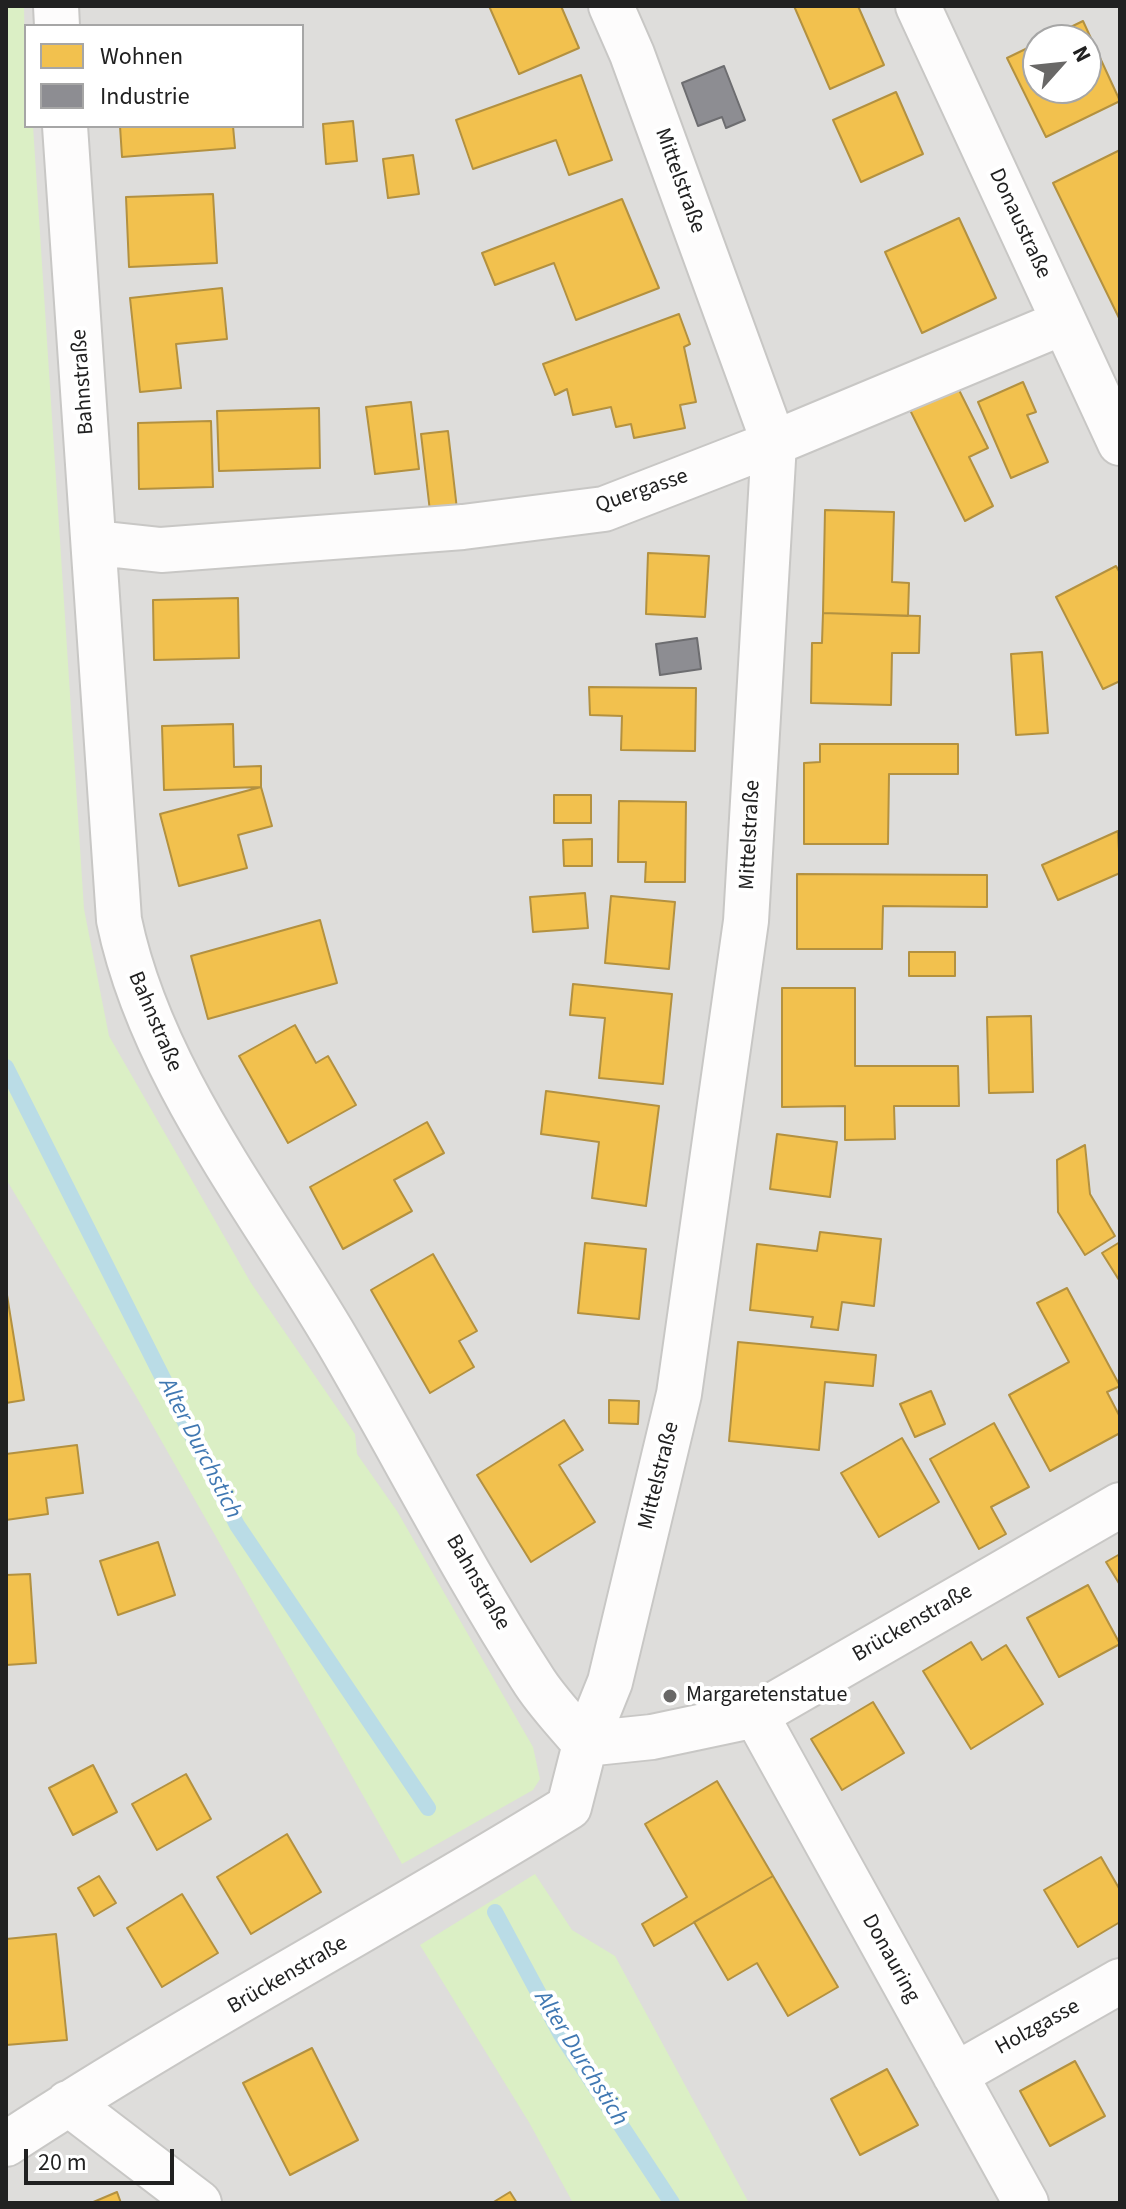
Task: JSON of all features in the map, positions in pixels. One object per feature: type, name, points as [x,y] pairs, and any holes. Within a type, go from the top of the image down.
[{"type":"street","name":"Mittelstraße","points":[[569,1807],[585,1744],[610,1682],[679,1394],[746,921],[774,443],[611,6]]},
{"type":"street","name":"Donaustraße","points":[[918,6],[1120,443]]},
{"type":"street","name":"Bahnstraße","points":[[65,128],[96,543],[119,920],[140,1000],[177,1078],[337,1339],[533,1680],[585,1744]]},
{"type":"street","name":"Quergasse","points":[[96,543],[161,550],[463,527],[604,509],[774,443],[1064,322]]},
{"type":"street","name":"Brückenstraße","points":[[585,1744],[652,1737],[756,1715],[1120,1505]]},
{"type":"street","name":"Donauring","points":[[756,1715],[1026,2203]]},
{"type":"street","name":"Brückenstraße","points":[[6,2144],[68,2103],[427,1895],[569,1807]]},
{"type":"street","name":"Holzgasse","points":[[955,2075],[1120,1981]]},
{"type":"street","points":[[68,2103],[199,2203]]},
{"type":"shaded area","points":[[6,6],[1120,6],[1120,2203],[6,2203]]},
{"type":"green space","points":[[6,6],[24,6],[24,128],[33,128],[84,909],[109,1036],[251,1283],[355,1434],[357,1454],[397,1511],[533,1747],[540,1779],[533,1790],[402,1864],[137,1398],[6,1179]]},
{"type":"green space","points":[[535,1874],[572,1930],[615,1956],[749,2203],[573,2203],[530,2124],[420,1945]]},
{"type":"building: Wohnen","points":[[489,6],[561,6],[579,48],[519,74]]},
{"type":"building: Wohnen","points":[[794,6],[858,6],[884,65],[830,89]]},
{"type":"building: Wohnen","points":[[1022,51],[1022,88],[1007,58]]},
{"type":"building: Wohnen","points":[[1102,62],[1120,101],[1046,137],[1030,104],[1102,104]]},
{"type":"building: Wohnen","points":[[581,75],[612,160],[569,175],[556,140],[473,169],[456,120]]},
{"type":"building: Wohnen","points":[[896,92],[923,154],[861,182],[833,120]]},
{"type":"building: Wohnen","points":[[353,121],[357,161],[326,164],[323,124]]},
{"type":"building: Wohnen","points":[[120,128],[233,128],[235,148],[122,157]]},
{"type":"building: Wohnen","points":[[1120,150],[1120,317],[1119,318],[1053,183]]},
{"type":"building: Wohnen","points":[[413,155],[419,194],[388,198],[383,159]]},
{"type":"building: Wohnen","points":[[213,194],[217,263],[129,267],[126,197]]},
{"type":"building: Wohnen","points":[[622,199],[659,288],[576,320],[554,263],[495,285],[482,253]]},
{"type":"building: Wohnen","points":[[959,218],[996,298],[922,333],[885,252]]},
{"type":"building: Wohnen","points":[[222,288],[227,339],[176,344],[181,388],[140,392],[130,298]]},
{"type":"building: Wohnen","points":[[679,314],[690,344],[684,347],[696,402],[680,405],[685,428],[634,438],[631,424],[616,427],[611,407],[573,415],[567,389],[555,395],[543,364]]},
{"type":"building: Wohnen","points":[[1023,382],[1036,412],[1027,415],[1048,462],[1011,478],[978,402]]},
{"type":"building: Wohnen","points":[[957,386],[988,448],[969,457],[993,506],[965,521],[910,410]]},
{"type":"building: Wohnen","points":[[411,402],[419,469],[375,474],[366,407]]},
{"type":"building: Wohnen","points":[[319,408],[320,468],[219,471],[217,411]]},
{"type":"building: Wohnen","points":[[211,421],[213,487],[139,489],[138,423]]},
{"type":"building: Wohnen","points":[[448,431],[458,518],[431,520],[421,434]]},
{"type":"building: Wohnen","points":[[825,510],[894,512],[892,582],[909,583],[908,616],[823,613]]},
{"type":"building: Wohnen","points":[[648,553],[709,556],[705,617],[646,614]]},
{"type":"building: Wohnen","points":[[1116,566],[1120,573],[1120,681],[1103,689],[1056,597]]},
{"type":"building: Wohnen","points":[[238,598],[239,658],[154,660],[153,600]]},
{"type":"building: Wohnen","points":[[823,613],[920,616],[919,653],[892,653],[891,705],[811,703],[812,643],[822,643]]},
{"type":"building: Wohnen","points":[[1042,652],[1048,733],[1016,735],[1011,654]]},
{"type":"building: Wohnen","points":[[589,687],[696,688],[695,751],[621,750],[622,716],[590,715]]},
{"type":"building: Wohnen","points":[[233,724],[234,767],[261,766],[261,787],[164,790],[162,726]]},
{"type":"building: Wohnen","points":[[820,744],[958,744],[958,774],[889,774],[888,844],[804,844],[804,763],[820,762]]},
{"type":"building: Wohnen","points":[[261,787],[272,826],[238,835],[247,868],[179,886],[160,814]]},
{"type":"building: Wohnen","points":[[554,795],[591,795],[591,823],[554,823]]},
{"type":"building: Wohnen","points":[[619,801],[686,802],[685,882],[645,882],[646,862],[618,862]]},
{"type":"building: Wohnen","points":[[1118,831],[1120,873],[1058,900],[1042,865]]},
{"type":"building: Wohnen","points":[[592,839],[592,866],[564,866],[563,840]]},
{"type":"building: Wohnen","points":[[797,874],[987,875],[987,907],[883,906],[882,949],[797,949]]},
{"type":"building: Wohnen","points":[[585,893],[588,928],[533,932],[530,897]]},
{"type":"building: Wohnen","points":[[611,896],[675,902],[669,969],[605,963]]},
{"type":"building: Wohnen","points":[[320,920],[337,983],[208,1019],[191,956]]},
{"type":"building: Wohnen","points":[[909,952],[955,952],[955,976],[909,976]]},
{"type":"building: Wohnen","points":[[573,984],[672,994],[663,1084],[599,1078],[605,1018],[570,1015]]},
{"type":"building: Wohnen","points":[[782,988],[855,988],[855,1066],[958,1066],[959,1106],[894,1106],[895,1139],[845,1140],[845,1106],[782,1107]]},
{"type":"building: Wohnen","points":[[1031,1016],[1033,1092],[989,1093],[987,1017]]},
{"type":"building: Wohnen","points":[[295,1025],[316,1063],[328,1056],[356,1105],[288,1143],[239,1056]]},
{"type":"building: Wohnen","points":[[546,1091],[659,1106],[646,1206],[592,1198],[599,1142],[541,1134]]},
{"type":"building: Wohnen","points":[[427,1122],[444,1153],[394,1180],[412,1211],[343,1249],[310,1187]]},
{"type":"building: Wohnen","points":[[777,1134],[837,1142],[830,1197],[770,1189]]},
{"type":"building: Wohnen","points":[[1085,1145],[1090,1194],[1115,1236],[1085,1255],[1058,1212],[1057,1160]]},
{"type":"building: Wohnen","points":[[820,1232],[881,1239],[874,1306],[842,1302],[838,1330],[811,1327],[813,1317],[750,1310],[757,1244],[817,1251]]},
{"type":"building: Wohnen","points":[[1120,1242],[1120,1280],[1119,1280],[1102,1253]]},
{"type":"building: Wohnen","points":[[585,1243],[646,1249],[639,1319],[578,1313]]},
{"type":"building: Wohnen","points":[[433,1254],[477,1331],[459,1341],[474,1367],[430,1393],[371,1290]]},
{"type":"building: Wohnen","points":[[1067,1288],[1120,1386],[1107,1392],[1120,1417],[1120,1433],[1050,1471],[1009,1395],[1069,1362],[1037,1303]]},
{"type":"building: Wohnen","points":[[6,1289],[24,1400],[6,1403]]},
{"type":"building: Wohnen","points":[[738,1342],[876,1355],[873,1386],[825,1382],[819,1450],[729,1441]]},
{"type":"building: Wohnen","points":[[931,1391],[945,1424],[915,1437],[900,1404]]},
{"type":"building: Wohnen","points":[[609,1400],[639,1401],[638,1424],[609,1423]]},
{"type":"building: Wohnen","points":[[564,1420],[583,1450],[559,1465],[595,1522],[531,1562],[477,1475]]},
{"type":"building: Wohnen","points":[[994,1423],[1029,1487],[991,1507],[1006,1534],[979,1549],[930,1459]]},
{"type":"building: Wohnen","points":[[902,1438],[939,1502],[879,1537],[841,1473]]},
{"type":"building: Wohnen","points":[[77,1445],[83,1493],[46,1498],[48,1514],[6,1520],[6,1454]]},
{"type":"building: Wohnen","points":[[158,1542],[175,1595],[118,1615],[100,1561]]},
{"type":"building: Wohnen","points":[[1120,1554],[1120,1585],[1106,1562]]},
{"type":"building: Wohnen","points":[[30,1574],[36,1663],[6,1665],[6,1575]]},
{"type":"building: Wohnen","points":[[1088,1585],[1120,1644],[1059,1677],[1027,1618]]},
{"type":"building: Wohnen","points":[[971,1642],[982,1660],[1006,1645],[1043,1704],[971,1749],[923,1671]]},
{"type":"building: Wohnen","points":[[873,1702],[904,1753],[842,1790],[811,1739]]},
{"type":"building: Wohnen","points":[[93,1765],[117,1812],[73,1835],[49,1788]]},
{"type":"building: Wohnen","points":[[186,1774],[211,1819],[157,1850],[132,1804]]},
{"type":"building: Wohnen","points":[[717,1781],[773,1876],[654,1946],[642,1924],[687,1897],[645,1824]]},
{"type":"building: Wohnen","points":[[287,1834],[321,1892],[251,1934],[217,1877]]},
{"type":"building: Wohnen","points":[[1101,1857],[1120,1890],[1120,1922],[1078,1947],[1044,1890]]},
{"type":"building: Wohnen","points":[[99,1876],[116,1903],[94,1916],[78,1888]]},
{"type":"building: Wohnen","points":[[773,1876],[838,1987],[788,2016],[757,1963],[728,1980],[694,1922]]},
{"type":"building: Wohnen","points":[[182,1894],[218,1953],[162,1987],[127,1928]]},
{"type":"building: Wohnen","points":[[56,1934],[67,2040],[6,2045],[6,1939]]},
{"type":"building: Wohnen","points":[[312,2048],[358,2140],[290,2175],[243,2083]]},
{"type":"building: Wohnen","points":[[1075,2061],[1105,2116],[1050,2146],[1020,2091]]},
{"type":"building: Wohnen","points":[[887,2069],[918,2125],[860,2155],[831,2099]]},
{"type":"building: Wohnen","points":[[117,2192],[121,2203],[91,2203]]},
{"type":"building: Wohnen","points":[[510,2192],[517,2203],[492,2203]]},
{"type":"building: Industrie","points":[[724,66],[745,120],[726,128],[722,117],[698,126],[682,83]]},
{"type":"building: Industrie","points":[[697,638],[701,669],[660,675],[656,644]]},
{"type":"waterway","name":"Alter Durchstich","points":[[6,1067],[237,1525],[428,1808]]},
{"type":"waterway","name":"Alter Durchstich","points":[[495,1912],[560,2033],[672,2203]]},
{"type":"place","name":"Margaretenstatue","points":[[670,1696]]}]
